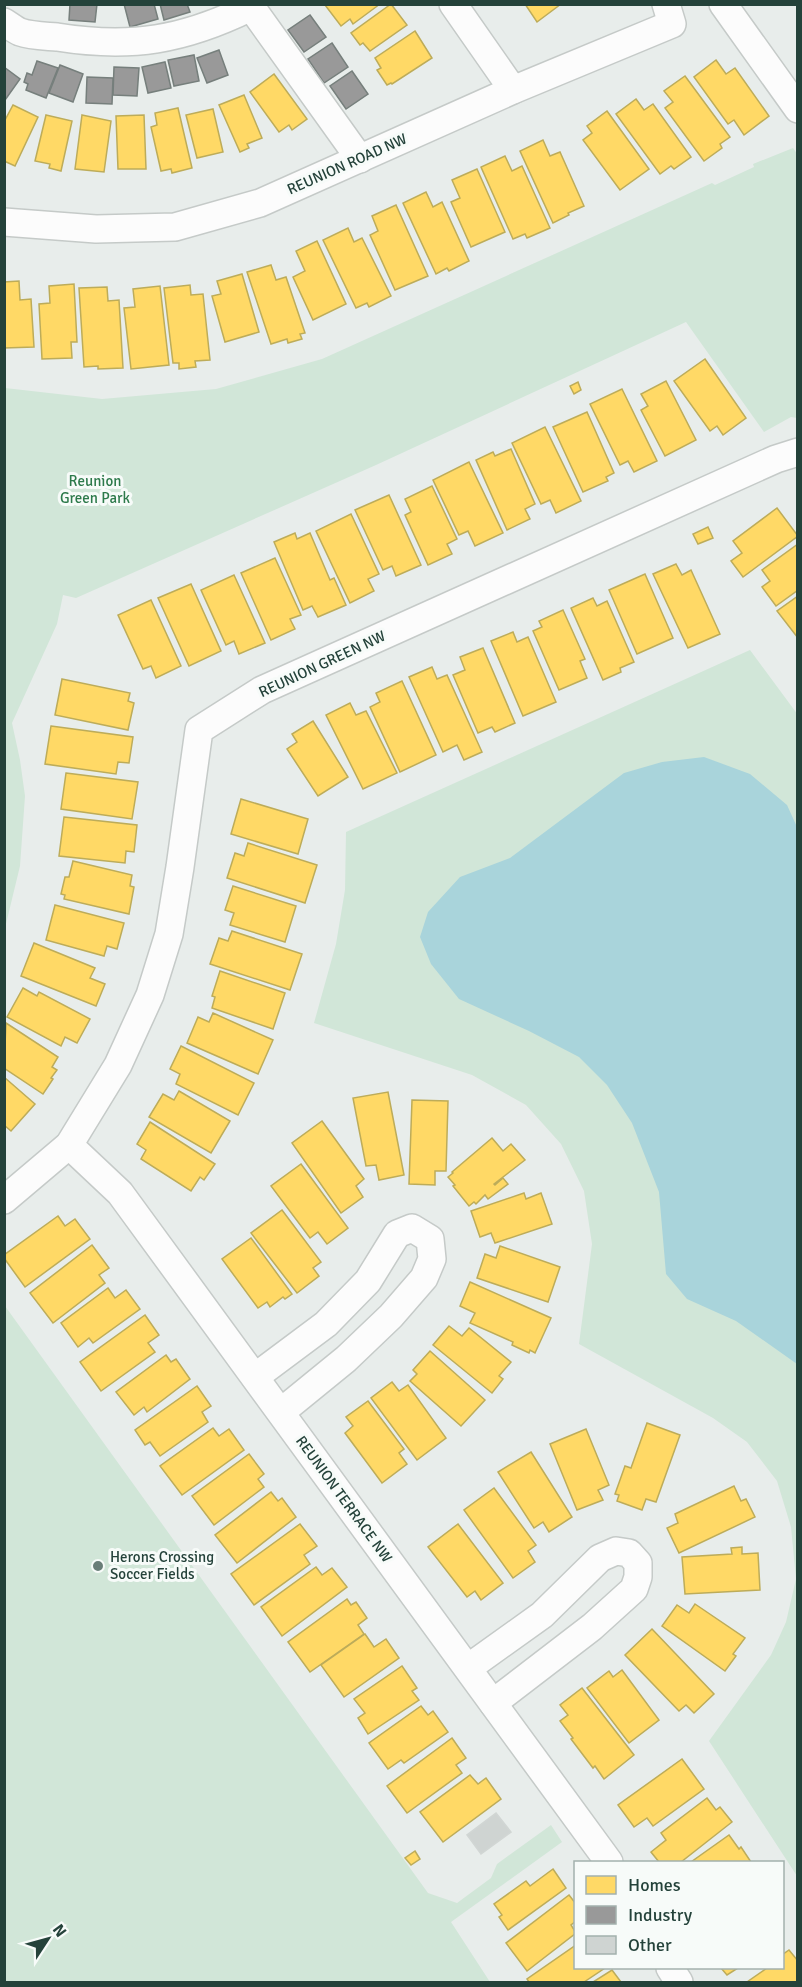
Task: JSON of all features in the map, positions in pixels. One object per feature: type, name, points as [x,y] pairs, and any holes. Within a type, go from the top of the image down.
[{"type":"street","points":[[453,4],[513,90]]},
{"type":"street","points":[[723,4],[798,109]]},
{"type":"street","points":[[4,22],[20,32],[78,41],[126,43],[173,36],[219,22],[250,6],[360,159]]},
{"type":"street","name":"REUNION ROAD NW","points":[[4,222],[96,229],[175,227],[260,203],[513,90],[669,14]]},
{"type":"street","name":"REUNION GREEN NW","points":[[4,1200],[69,1144],[118,1065],[150,995],[169,934],[200,730],[262,690],[754,469],[798,452]]},
{"type":"street","name":"REUNION TERRACE NW","points":[[69,1144],[120,1193],[608,1861]]},
{"type":"street","points":[[255,1377],[326,1324],[348,1303],[368,1281],[397,1234],[412,1228],[430,1239],[432,1259],[424,1278],[392,1316],[346,1359],[281,1412]]},
{"type":"street","points":[[468,1668],[542,1615],[600,1558],[616,1551],[629,1553],[638,1563],[638,1577],[634,1588],[592,1627],[493,1703]]},
{"type":"street","points":[[671,1969],[679,1983]]},
{"type":"green space","name":"Reunion Green Park","points":[[793,148],[798,155],[797,418],[791,417],[764,432],[686,322],[376,465],[76,598],[63,595],[57,624],[12,723],[25,796],[20,866],[5,928],[5,388],[102,399],[216,389],[322,359],[712,183],[715,185],[754,167],[753,164]]},
{"type":"green space","points":[[750,650],[798,715],[797,1876],[709,1741],[771,1655],[786,1622],[796,1579],[791,1527],[777,1481],[747,1442],[713,1418],[579,1344],[592,1244],[584,1191],[561,1144],[526,1105],[472,1075],[314,1023],[336,944],[345,890],[346,832]]},
{"type":"green space","name":"Herons Crossing Soccer Fields","points":[[5,1306],[428,1893],[457,1903],[491,1878],[497,1864],[551,1825],[562,1842],[451,1922],[490,1982],[5,1982]]},
{"type":"water","points":[[704,757],[750,774],[787,805],[797,827],[797,1364],[736,1321],[687,1299],[666,1274],[659,1192],[632,1123],[607,1085],[579,1057],[459,999],[431,964],[420,937],[428,912],[460,877],[510,858],[624,773],[662,762]]},
{"type":"building: Homes","points":[[380,4],[353,24],[350,19],[341,26],[325,5]]},
{"type":"building: Homes","points":[[391,4],[407,25],[370,51],[363,43],[360,45],[351,33]]},
{"type":"building: Homes","points":[[525,4],[561,4],[537,22]]},
{"type":"building: Homes","points":[[415,31],[432,58],[387,85],[377,70],[381,68],[375,58]]},
{"type":"building: Homes","points":[[716,60],[726,74],[735,68],[769,116],[744,135],[734,120],[728,124],[694,77]]},
{"type":"building: Homes","points":[[274,74],[307,119],[292,130],[289,125],[279,132],[250,92]]},
{"type":"building: Homes","points":[[685,76],[730,137],[720,144],[722,148],[704,161],[665,108],[673,102],[664,91]]},
{"type":"building: Homes","points":[[244,95],[262,138],[247,144],[249,148],[240,152],[219,105]]},
{"type":"building: Homes","points":[[636,99],[644,110],[653,104],[691,157],[674,169],[671,166],[660,174],[616,114]]},
{"type":"building: Homes","points":[[13,105],[38,117],[15,166],[4,161],[4,122]]},
{"type":"building: Homes","points":[[178,108],[192,168],[172,173],[171,169],[161,171],[151,127],[157,125],[155,113]]},
{"type":"building: Homes","points":[[213,109],[223,152],[197,158],[186,115]]},
{"type":"building: Homes","points":[[607,111],[649,169],[620,190],[583,140],[592,133],[587,126]]},
{"type":"building: Homes","points":[[46,115],[72,121],[61,171],[49,168],[50,164],[35,161]]},
{"type":"building: Homes","points":[[82,115],[111,121],[104,172],[75,169]]},
{"type":"building: Homes","points":[[144,115],[146,169],[118,169],[116,116]]},
{"type":"building: Homes","points":[[543,140],[550,156],[560,152],[584,206],[553,223],[520,151]]},
{"type":"building: Homes","points":[[505,156],[512,171],[522,166],[550,228],[527,238],[525,234],[513,239],[481,167]]},
{"type":"building: Homes","points":[[477,169],[505,232],[471,247],[451,202],[460,198],[452,180]]},
{"type":"building: Homes","points":[[426,192],[433,207],[442,202],[469,261],[449,271],[447,268],[436,274],[403,203]]},
{"type":"building: Homes","points":[[396,205],[428,276],[395,290],[370,235],[378,231],[372,216]]},
{"type":"building: Homes","points":[[348,228],[354,242],[362,238],[391,296],[369,307],[367,303],[356,308],[323,240]]},
{"type":"building: Homes","points":[[317,241],[346,304],[313,320],[293,277],[305,271],[296,251]]},
{"type":"building: Homes","points":[[271,265],[276,280],[286,277],[305,333],[300,334],[302,339],[288,343],[287,339],[271,344],[247,272]]},
{"type":"building: Homes","points":[[242,274],[259,332],[225,342],[212,296],[221,294],[217,281]]},
{"type":"building: Homes","points":[[19,281],[20,300],[31,299],[34,347],[4,348],[4,282]]},
{"type":"building: Homes","points":[[74,284],[77,342],[71,342],[72,358],[42,359],[39,304],[50,303],[49,286]]},
{"type":"building: Homes","points":[[190,285],[191,295],[203,294],[210,360],[195,361],[196,367],[179,369],[179,363],[173,363],[164,288]]},
{"type":"building: Homes","points":[[160,286],[169,365],[131,369],[124,308],[135,307],[133,289]]},
{"type":"building: Homes","points":[[107,287],[108,301],[119,300],[123,368],[84,367],[79,288]]},
{"type":"building: Homes","points":[[705,359],[746,418],[723,435],[717,426],[710,431],[674,381]]},
{"type":"building: Homes","points":[[666,381],[696,440],[665,456],[641,410],[648,406],[641,394]]},
{"type":"building: Homes","points":[[578,382],[581,390],[574,394],[570,386]]},
{"type":"building: Homes","points":[[622,389],[657,461],[634,472],[628,461],[620,465],[590,404]]},
{"type":"building: Homes","points":[[587,412],[614,473],[606,477],[608,481],[583,492],[553,427]]},
{"type":"building: Homes","points":[[545,427],[581,501],[556,513],[550,500],[541,504],[512,443]]},
{"type":"building: Homes","points":[[511,449],[535,504],[525,509],[530,519],[507,530],[476,460],[493,452],[495,456]]},
{"type":"building: Homes","points":[[469,462],[503,533],[475,546],[468,531],[459,535],[433,480]]},
{"type":"building: Homes","points":[[432,486],[457,539],[447,544],[452,554],[428,565],[405,515],[411,512],[405,499]]},
{"type":"building: Homes","points":[[389,495],[421,565],[396,576],[392,566],[383,570],[355,510]]},
{"type":"building: Homes","points":[[777,508],[798,536],[743,577],[731,561],[742,553],[733,541]]},
{"type":"building: Homes","points":[[351,514],[379,574],[368,579],[374,591],[350,603],[316,531]]},
{"type":"building: Homes","points":[[708,527],[713,538],[698,544],[693,534]]},
{"type":"building: Homes","points":[[295,533],[297,539],[310,533],[330,580],[334,578],[346,605],[318,617],[312,606],[303,610],[274,542]]},
{"type":"building: Homes","points":[[798,544],[798,590],[776,606],[762,587],[770,581],[762,570]]},
{"type":"building: Homes","points":[[275,558],[301,615],[290,619],[295,629],[271,640],[241,573]]},
{"type":"building: Homes","points":[[676,564],[682,575],[691,570],[720,634],[688,648],[653,574]]},
{"type":"building: Homes","points":[[645,574],[673,638],[637,654],[609,590]]},
{"type":"building: Homes","points":[[234,575],[265,643],[239,654],[234,641],[226,645],[201,590]]},
{"type":"building: Homes","points":[[191,584],[221,651],[189,666],[158,598]]},
{"type":"building: Homes","points":[[798,596],[798,638],[777,611]]},
{"type":"building: Homes","points":[[593,598],[597,606],[607,601],[634,662],[620,668],[621,672],[603,680],[571,608]]},
{"type":"building: Homes","points":[[151,600],[181,666],[156,678],[151,666],[143,669],[118,615]]},
{"type":"building: Homes","points":[[563,610],[585,659],[580,661],[587,678],[559,690],[533,631],[542,627],[539,621]]},
{"type":"building: Homes","points":[[513,632],[517,642],[528,637],[556,702],[523,716],[491,641]]},
{"type":"building: Homes","points":[[483,648],[515,723],[495,732],[492,727],[478,733],[453,675],[465,670],[460,657]]},
{"type":"building: Homes","points":[[432,667],[437,679],[447,675],[482,752],[464,760],[457,745],[443,752],[409,677]]},
{"type":"building: Homes","points":[[62,679],[130,693],[128,701],[134,703],[128,730],[55,715]]},
{"type":"building: Homes","points":[[402,681],[436,755],[400,772],[370,707],[380,702],[376,693]]},
{"type":"building: Homes","points":[[350,703],[356,715],[366,711],[397,773],[363,789],[326,715]]},
{"type":"building: Homes","points":[[313,721],[348,777],[318,796],[287,749],[297,742],[292,734]]},
{"type":"building: Homes","points":[[51,726],[133,737],[129,763],[118,762],[116,774],[45,764]]},
{"type":"building: Homes","points":[[66,773],[138,782],[132,819],[61,809]]},
{"type":"building: Homes","points":[[241,799],[308,819],[298,854],[231,834]]},
{"type":"building: Homes","points":[[64,817],[137,825],[134,852],[126,851],[125,863],[59,856]]},
{"type":"building: Homes","points":[[248,843],[317,865],[305,903],[227,878],[235,853],[244,856]]},
{"type":"building: Homes","points":[[73,861],[132,875],[130,886],[134,887],[129,914],[64,899],[65,895],[61,894],[65,877],[69,877]]},
{"type":"building: Homes","points":[[233,886],[296,906],[285,942],[230,925],[234,913],[225,910]]},
{"type":"building: Homes","points":[[55,905],[124,923],[117,949],[107,946],[104,956],[46,940]]},
{"type":"building: Homes","points":[[232,931],[302,954],[290,990],[210,964],[219,938],[228,941]]},
{"type":"building: Homes","points":[[34,943],[95,968],[90,978],[105,984],[96,1006],[21,976]]},
{"type":"building: Homes","points":[[220,971],[285,993],[273,1029],[212,1008],[215,997],[212,996]]},
{"type":"building: Homes","points":[[23,988],[37,996],[39,992],[90,1019],[77,1043],[65,1037],[61,1046],[7,1017]]},
{"type":"building: Homes","points":[[213,1013],[273,1040],[258,1074],[187,1043],[198,1017],[209,1022]]},
{"type":"building: Homes","points":[[6,1023],[58,1057],[52,1067],[57,1070],[43,1094],[4,1068]]},
{"type":"building: Homes","points":[[181,1046],[254,1083],[238,1115],[176,1084],[180,1074],[170,1069]]},
{"type":"building: Homes","points":[[4,1077],[35,1104],[11,1131],[4,1125]]},
{"type":"building: Homes","points":[[179,1091],[230,1121],[211,1153],[149,1117],[163,1094],[174,1100]]},
{"type":"building: Homes","points":[[388,1092],[404,1175],[379,1180],[376,1165],[366,1166],[353,1098]]},
{"type":"building: Homes","points":[[412,1100],[448,1101],[446,1171],[435,1171],[435,1185],[409,1184]]},
{"type":"building: Homes","points":[[322,1121],[364,1179],[356,1186],[363,1197],[341,1213],[292,1143]]},
{"type":"building: Homes","points":[[150,1122],[215,1164],[204,1180],[200,1177],[191,1191],[141,1159],[146,1150],[137,1144]]},
{"type":"building: Homes","points":[[492,1138],[503,1151],[511,1144],[525,1160],[494,1184],[503,1178],[508,1184],[488,1199],[485,1195],[476,1204],[474,1202],[469,1206],[448,1177]]},
{"type":"building: Homes","points":[[301,1164],[348,1228],[327,1244],[318,1232],[310,1238],[271,1186]]},
{"type":"building: Homes","points":[[524,1193],[526,1199],[541,1193],[552,1224],[495,1243],[491,1233],[480,1237],[471,1211]]},
{"type":"building: Homes","points":[[282,1210],[321,1262],[313,1268],[319,1276],[297,1293],[251,1233]]},
{"type":"building: Homes","points":[[58,1216],[65,1226],[75,1219],[90,1239],[25,1287],[4,1255]]},
{"type":"building: Homes","points":[[251,1238],[292,1294],[285,1299],[283,1297],[270,1307],[267,1302],[258,1308],[222,1259]]},
{"type":"building: Homes","points":[[92,1245],[109,1268],[99,1275],[105,1283],[53,1323],[30,1293]]},
{"type":"building: Homes","points":[[500,1246],[560,1267],[548,1302],[477,1278],[485,1254],[496,1258]]},
{"type":"building: Homes","points":[[470,1282],[551,1318],[535,1353],[530,1350],[529,1353],[512,1345],[513,1342],[470,1323],[475,1313],[460,1306]]},
{"type":"building: Homes","points":[[108,1288],[115,1298],[126,1290],[140,1309],[93,1343],[89,1338],[78,1347],[61,1323]]},
{"type":"building: Homes","points":[[145,1315],[159,1335],[148,1343],[155,1352],[101,1391],[80,1362]]},
{"type":"building: Homes","points":[[449,1326],[462,1336],[469,1328],[511,1362],[499,1376],[503,1379],[492,1393],[433,1345]]},
{"type":"building: Homes","points":[[430,1351],[485,1400],[461,1426],[410,1381],[417,1374],[413,1370]]},
{"type":"building: Homes","points":[[166,1355],[171,1362],[176,1359],[190,1379],[147,1412],[144,1407],[134,1415],[116,1392]]},
{"type":"building: Homes","points":[[392,1382],[399,1391],[408,1385],[446,1438],[417,1460],[371,1398]]},
{"type":"building: Homes","points":[[197,1386],[211,1406],[202,1412],[208,1422],[160,1456],[150,1442],[145,1445],[135,1430]]},
{"type":"building: Homes","points":[[368,1401],[404,1449],[399,1453],[407,1464],[382,1483],[345,1433],[353,1426],[346,1417]]},
{"type":"building: Homes","points":[[647,1423],[680,1435],[656,1502],[646,1499],[642,1510],[617,1501],[619,1495],[615,1494],[625,1466],[631,1468]]},
{"type":"building: Homes","points":[[213,1428],[219,1436],[229,1429],[244,1450],[182,1495],[160,1466]]},
{"type":"building: Homes","points":[[586,1429],[609,1485],[598,1490],[603,1500],[577,1510],[550,1444]]},
{"type":"building: Homes","points":[[531,1452],[572,1517],[549,1532],[543,1522],[534,1528],[498,1472]]},
{"type":"building: Homes","points":[[249,1454],[264,1474],[258,1479],[264,1487],[214,1525],[192,1496]]},
{"type":"building: Homes","points":[[734,1486],[741,1501],[746,1499],[755,1517],[679,1553],[667,1528],[678,1523],[675,1514]]},
{"type":"building: Homes","points":[[494,1488],[536,1545],[528,1551],[535,1562],[513,1578],[464,1510]]},
{"type":"building: Homes","points":[[271,1492],[278,1501],[282,1498],[296,1517],[237,1563],[215,1535]]},
{"type":"building: Homes","points":[[300,1524],[317,1546],[304,1555],[310,1564],[254,1605],[231,1574]]},
{"type":"building: Homes","points":[[458,1524],[503,1583],[481,1600],[475,1591],[467,1597],[428,1547]]},
{"type":"building: Homes","points":[[742,1547],[742,1554],[758,1553],[760,1590],[685,1594],[682,1557],[732,1554],[731,1548]]},
{"type":"building: Homes","points":[[316,1567],[322,1575],[332,1568],[347,1587],[282,1636],[261,1607]]},
{"type":"building: Homes","points":[[347,1599],[351,1605],[356,1602],[367,1618],[358,1625],[364,1634],[310,1672],[288,1642]]},
{"type":"building: Homes","points":[[695,1604],[745,1638],[733,1654],[736,1656],[725,1671],[662,1626],[677,1605],[689,1613]]},
{"type":"building: Homes","points":[[652,1629],[714,1694],[694,1713],[686,1705],[679,1711],[625,1655]]},
{"type":"building: Homes","points":[[365,1634],[374,1647],[386,1639],[399,1658],[344,1697],[321,1665]]},
{"type":"building: Homes","points":[[402,1666],[417,1688],[412,1691],[419,1700],[368,1734],[358,1718],[365,1713],[354,1699]]},
{"type":"building: Homes","points":[[622,1670],[659,1720],[629,1743],[587,1688],[609,1671],[613,1677]]},
{"type":"building: Homes","points":[[582,1688],[634,1755],[604,1779],[571,1739],[573,1738],[560,1721],[568,1715],[560,1705]]},
{"type":"building: Homes","points":[[421,1706],[428,1715],[433,1711],[448,1732],[404,1763],[401,1760],[388,1769],[369,1743]]},
{"type":"building: Homes","points":[[452,1738],[466,1758],[456,1765],[462,1773],[407,1813],[387,1786]]},
{"type":"building: Homes","points":[[682,1759],[704,1789],[653,1826],[647,1818],[634,1827],[618,1805]]},
{"type":"building: Homes","points":[[470,1775],[478,1784],[486,1778],[501,1799],[443,1842],[420,1812]]},
{"type":"building: Homes","points":[[707,1798],[716,1810],[720,1807],[732,1822],[682,1861],[658,1861],[651,1852],[666,1840],[661,1833]]},
{"type":"building: Homes","points":[[729,1835],[750,1861],[692,1861]]},
{"type":"building: Homes","points":[[415,1851],[420,1859],[411,1865],[405,1858]]},
{"type":"building: Homes","points":[[553,1869],[566,1888],[508,1930],[499,1917],[502,1915],[494,1904],[526,1881],[530,1886]]},
{"type":"building: Homes","points":[[569,1895],[574,1901],[574,1923],[571,1925],[574,1935],[527,1971],[506,1943]]},
{"type":"building: Homes","points":[[574,1946],[574,1969],[604,1969],[584,1982],[529,1982],[527,1979]]},
{"type":"building: Homes","points":[[789,1950],[798,1961],[798,1982],[747,1982],[766,1969],[784,1969],[784,1954]]},
{"type":"building: Homes","points":[[722,1969],[736,1969],[727,1975]]},
{"type":"building: Homes","points":[[612,1970],[621,1982],[593,1982]]},
{"type":"building: Industry","points":[[70,4],[97,4],[95,22],[69,20]]},
{"type":"building: Industry","points":[[124,4],[154,4],[158,19],[130,27]]},
{"type":"building: Industry","points":[[160,4],[187,4],[190,12],[164,20]]},
{"type":"building: Industry","points":[[310,15],[326,37],[304,52],[288,30]]},
{"type":"building: Industry","points":[[332,43],[348,67],[324,83],[308,59]]},
{"type":"building: Industry","points":[[219,50],[228,75],[207,83],[197,58]]},
{"type":"building: Industry","points":[[194,55],[199,81],[174,86],[168,60]]},
{"type":"building: Industry","points":[[37,61],[58,68],[46,98],[26,90],[28,84],[24,82],[27,73],[32,75]]},
{"type":"building: Industry","points":[[165,62],[171,88],[148,93],[142,67]]},
{"type":"building: Industry","points":[[60,65],[83,74],[73,102],[49,93]]},
{"type":"building: Industry","points":[[4,67],[20,79],[5,100],[4,99]]},
{"type":"building: Industry","points":[[114,67],[139,68],[137,96],[113,95]]},
{"type":"building: Industry","points":[[352,71],[368,94],[346,109],[330,86]]},
{"type":"building: Industry","points":[[87,77],[113,78],[112,104],[86,103]]},
{"type":"building: Other","points":[[496,1813],[511,1832],[481,1854],[467,1835]]},
{"type":"place","name":"Herons Crossing Soccer Fields","points":[[98,1566]]}]
